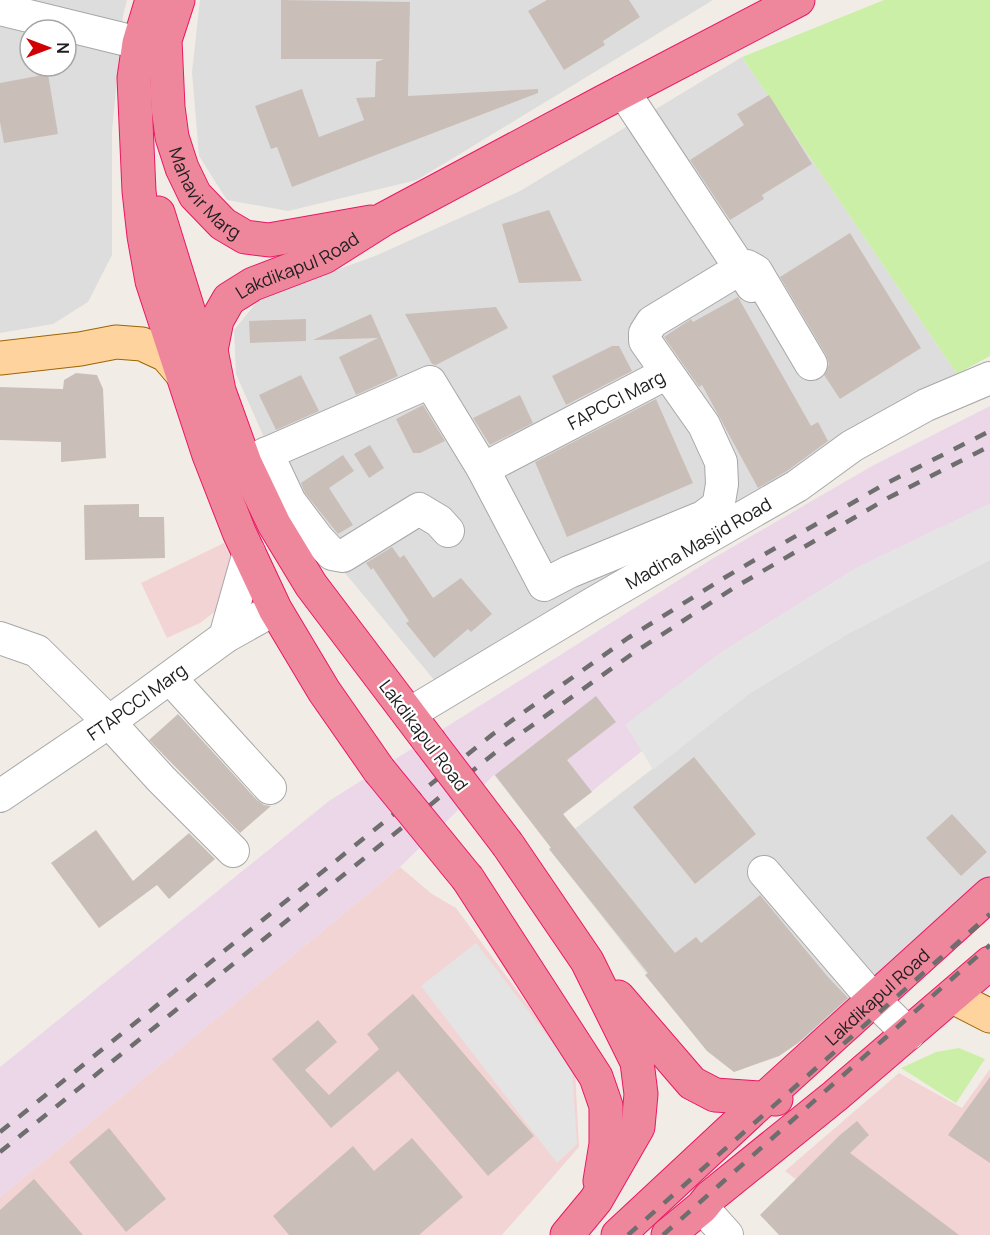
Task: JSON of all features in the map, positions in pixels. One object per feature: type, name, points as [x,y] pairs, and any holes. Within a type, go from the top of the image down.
[{"type":"highway","points":[[152,0],[139,43],[134,78],[139,145],[139,191],[152,281]]},
{"type":"highway","name":"Mahavir Marg","points":[[178,0],[165,40],[168,107],[172,137],[182,168],[195,195],[223,224],[244,237],[269,240],[384,219]]},
{"type":"highway","name":"Lakdikapul Road","points":[[798,0],[384,219],[324,257],[253,284],[229,299],[217,320],[211,350],[219,391],[256,458],[274,524],[311,585],[508,845],[587,962],[692,1083],[715,1095],[786,1100],[835,1096]]},
{"type":"highway","points":[[139,145],[151,193],[194,329],[219,391]]},
{"type":"highway","name":"Lakdikapul Road","points":[[152,281],[209,455],[274,609],[324,691],[379,770],[468,879],[596,1077],[606,1106],[606,1144],[596,1200]]},
{"type":"highway","name":"Lakdikapul Road","points":[[618,1235],[990,894]]},
{"type":"highway","name":"Lakdikapul Road","points":[[567,1235],[596,1200],[638,1127],[641,1094],[638,1062],[587,962]]},
{"type":"highway","points":[[669,1235],[711,1197],[953,997],[990,963]]},
{"type":"main road","points":[[116,342],[139,329],[152,307],[152,281]]},
{"type":"main road","points":[[0,358],[80,349],[116,342],[142,344],[166,356],[183,375]]},
{"type":"main road","points":[[953,997],[990,1016]]},
{"type":"street","points":[[0,9],[139,43]]},
{"type":"street","points":[[623,91],[809,371]]},
{"type":"street","name":"FAPCCI Marg","points":[[483,469],[667,373],[645,341],[648,326],[741,268]]},
{"type":"street","points":[[448,531],[439,521],[419,508],[342,556],[332,554],[256,458],[430,382],[483,469],[544,585],[569,572],[703,517],[719,502],[722,484],[721,462],[704,425],[667,373]]},
{"type":"street","name":"Madina Masjid Road","points":[[409,714],[592,604],[797,486],[852,446],[926,405],[990,378]]},
{"type":"street","points":[[225,637],[249,552]]},
{"type":"street","name":"FTAPCCI Marg","points":[[0,796],[109,722],[225,637],[274,609]]},
{"type":"street","points":[[0,638],[37,651],[233,851]]},
{"type":"street","points":[[170,678],[270,788]]},
{"type":"street","points":[[764,872],[873,999],[909,1034]]},
{"type":"street","points":[[702,1207],[727,1235]]},
{"type":"shaded area","points":[[0,0],[127,0],[123,15],[112,132],[112,255],[88,302],[53,324],[0,333]]},
{"type":"shaded area","points":[[200,0],[713,0],[417,180],[288,211],[227,200],[199,156],[192,72]]},
{"type":"shaded area","points":[[742,57],[957,374],[435,681],[300,519],[236,374],[234,330],[260,298],[375,256],[520,191]]},
{"type":"shaded area","points":[[990,406],[990,504],[858,567],[722,652],[626,725],[642,751],[540,833],[494,775],[400,867],[0,1197],[0,1067],[329,801],[712,559],[872,466]]},
{"type":"shaded area","points":[[990,504],[990,560],[849,633],[750,693],[653,770],[626,724],[722,652],[858,567]]},
{"type":"shaded area","points":[[224,543],[241,578],[225,604],[200,623],[167,638],[141,583]]},
{"type":"shaded area","points":[[990,560],[990,882],[858,1002],[779,1056],[734,1072],[707,1051],[549,849],[750,693],[849,633]]},
{"type":"shaded area","points":[[400,867],[432,894],[456,908],[575,1069],[579,1147],[502,1235],[0,1235],[0,1197]]},
{"type":"shaded area","points":[[476,943],[572,1068],[577,1144],[557,1163],[421,986]]},
{"type":"shaded area","points":[[990,1069],[990,1235],[868,1235],[785,1171],[899,1073],[962,1108]]},
{"type":"green space","points":[[884,0],[990,0],[990,356],[957,374],[742,57]]},
{"type":"green space","points":[[959,1048],[985,1059],[956,1103],[901,1068],[936,1052]]},
{"type":"building","points":[[281,0],[410,2],[408,96],[538,89],[538,93],[292,187],[277,147],[271,149],[255,106],[302,89],[319,137],[364,120],[356,98],[375,97],[376,62],[384,59],[281,59]]},
{"type":"building","points":[[547,0],[629,0],[640,17],[603,41],[605,45],[564,70],[528,11]]},
{"type":"building","points":[[27,78],[49,78],[58,134],[4,143],[0,122],[0,83]]},
{"type":"building","points":[[769,95],[812,164],[762,195],[764,199],[730,220],[690,160],[744,125],[737,114]]},
{"type":"building","points":[[549,210],[582,281],[519,283],[502,224]]},
{"type":"building","points":[[850,233],[921,348],[840,399],[824,375],[829,364],[826,355],[780,277]]},
{"type":"building","points":[[738,297],[811,426],[818,422],[828,441],[787,471],[758,488],[702,385],[699,387],[664,337],[691,319],[693,322]]},
{"type":"building","points":[[496,307],[508,328],[436,365],[432,364],[405,314]]},
{"type":"building","points":[[371,314],[398,376],[356,395],[339,357],[378,338],[313,340]]},
{"type":"building","points":[[306,319],[306,341],[250,343],[249,321]]},
{"type":"building","points":[[612,346],[619,346],[632,371],[566,405],[552,376]]},
{"type":"building","points":[[76,373],[97,375],[103,389],[106,458],[61,462],[61,442],[0,440],[0,387],[63,389],[64,380]]},
{"type":"building","points":[[301,375],[319,411],[276,430],[259,395]]},
{"type":"building","points":[[520,395],[533,423],[490,445],[473,418]]},
{"type":"building","points":[[656,399],[693,483],[567,537],[535,462]]},
{"type":"building","points":[[423,405],[445,441],[420,453],[413,453],[396,419]]},
{"type":"building","points":[[370,445],[384,468],[369,478],[354,454]]},
{"type":"building","points":[[343,455],[354,471],[329,488],[353,525],[338,534],[305,493],[301,483]]},
{"type":"building","points":[[139,504],[139,517],[164,517],[165,558],[85,560],[84,505]]},
{"type":"building","points":[[392,547],[400,558],[404,555],[433,598],[461,578],[492,614],[471,632],[468,629],[434,658],[406,623],[409,621],[373,568],[371,570],[366,563]]},
{"type":"building","points":[[596,696],[616,722],[567,760],[592,792],[563,814],[675,953],[696,937],[701,943],[760,895],[848,998],[798,1043],[779,1056],[734,1072],[707,1051],[645,975],[648,973],[549,849],[551,848],[495,775]]},
{"type":"building","points":[[178,714],[257,800],[264,805],[271,806],[240,833],[149,740]]},
{"type":"building","points":[[694,757],[756,834],[695,884],[633,807]]},
{"type":"building","points":[[952,814],[987,852],[961,876],[926,838]]},
{"type":"building","points":[[96,830],[133,881],[189,833],[215,859],[169,899],[157,885],[99,928],[51,863]]},
{"type":"building","points":[[413,994],[534,1136],[488,1176],[398,1071],[331,1128],[272,1059],[318,1020],[337,1042],[305,1070],[329,1095],[379,1049],[367,1034]]},
{"type":"building","points":[[990,1077],[990,1163],[948,1135]]},
{"type":"building","points":[[857,1121],[869,1135],[850,1153],[959,1235],[779,1235],[760,1215]]},
{"type":"building","points":[[109,1128],[166,1199],[126,1232],[69,1162]]},
{"type":"building","points":[[412,1138],[463,1197],[419,1235],[289,1235],[273,1216],[353,1146],[374,1171]]},
{"type":"building","points":[[34,1179],[83,1235],[0,1235],[0,1210]]},
{"type":"railway","points":[[0,1132],[493,734],[628,638],[724,578],[883,485],[990,431]]},
{"type":"railway","points":[[0,1152],[502,747],[632,654],[732,589],[888,498],[990,446]]},
{"type":"railway","points":[[628,1235],[990,914]]},
{"type":"railway","points":[[663,1235],[990,945]]}]
